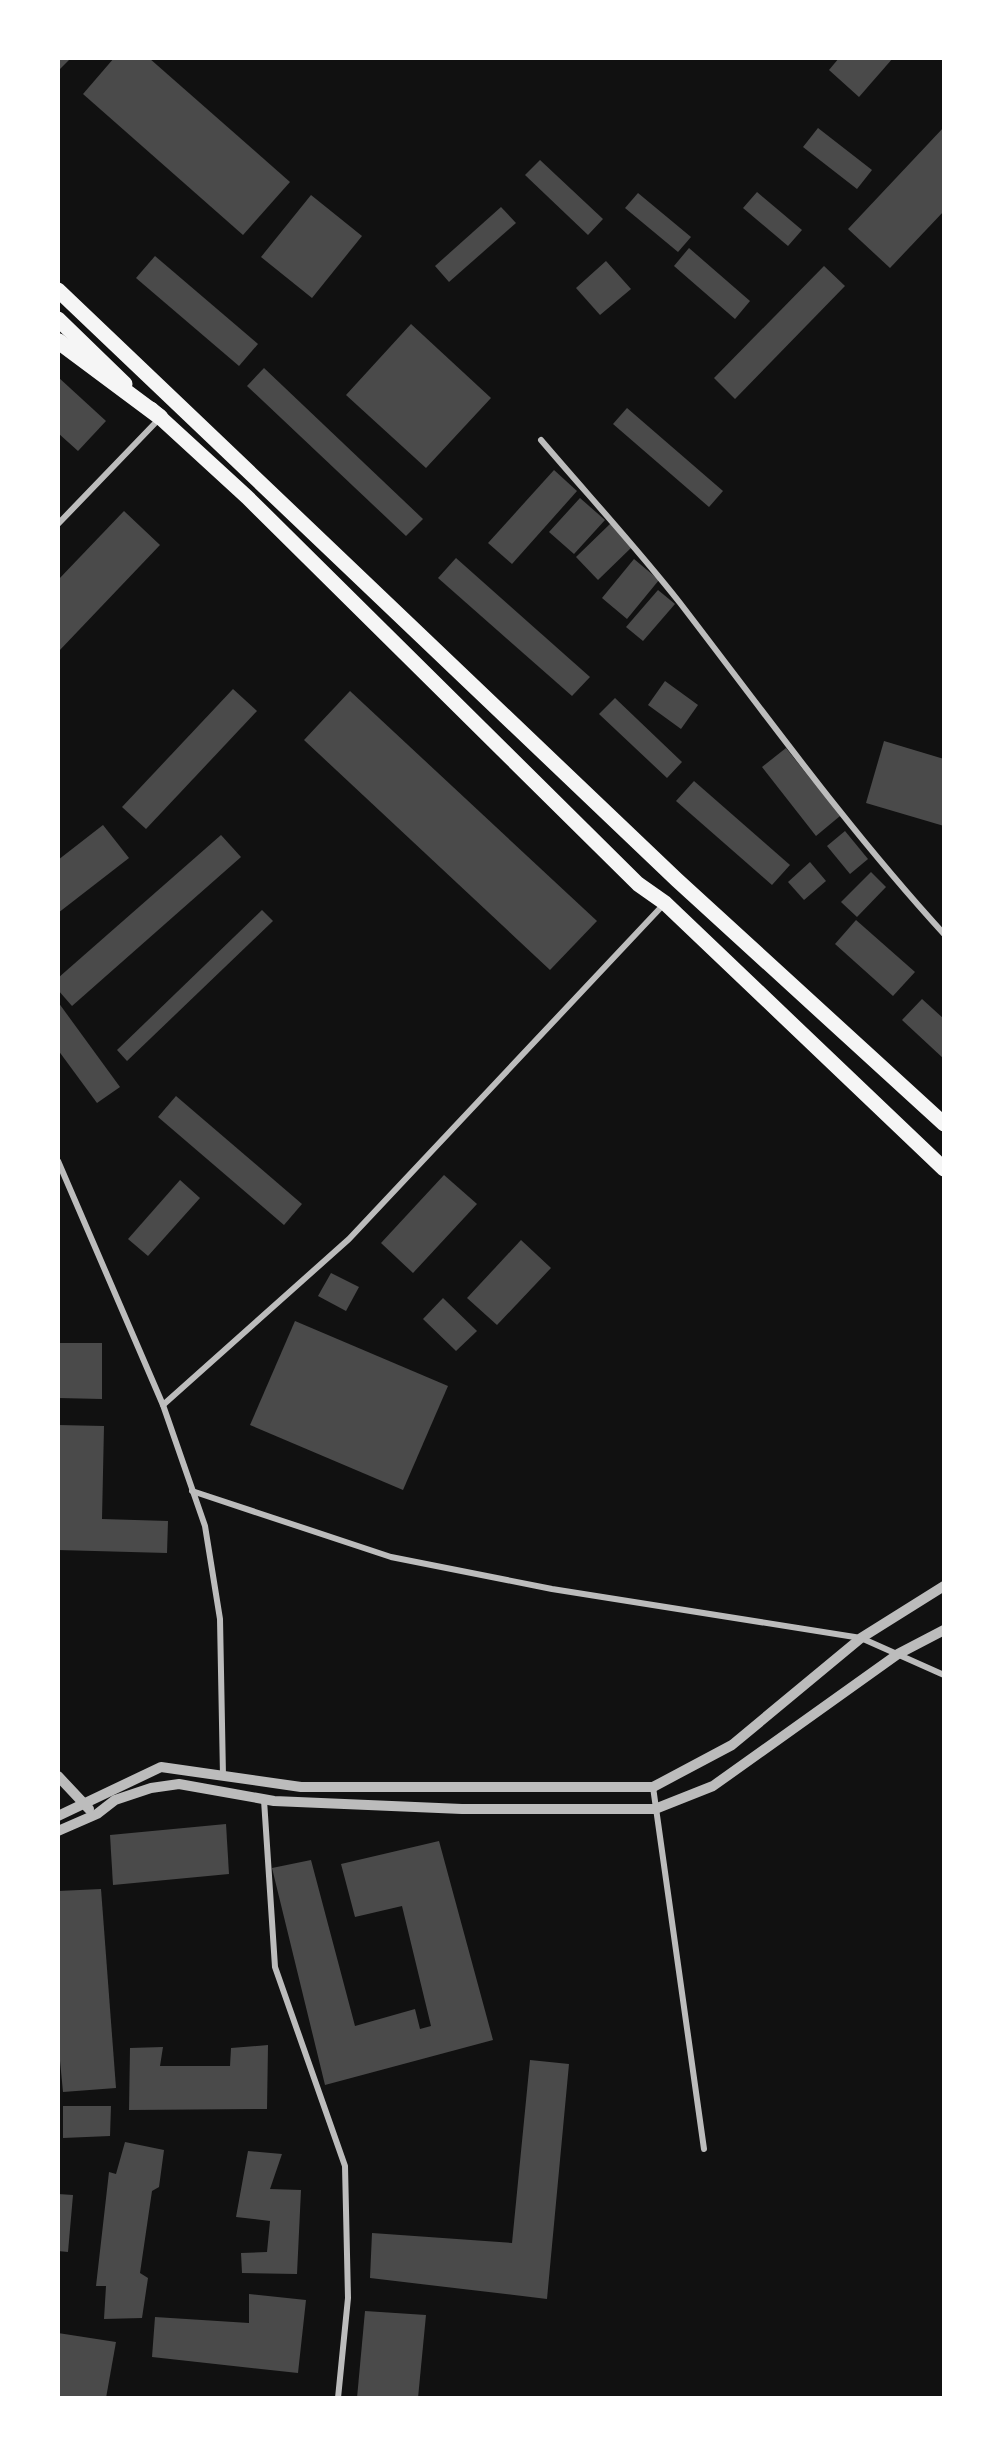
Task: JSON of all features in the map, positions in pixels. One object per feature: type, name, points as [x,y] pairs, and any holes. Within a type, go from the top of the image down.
[{"type":"highway","points":[[58,341],[160,417]]},
{"type":"main road","points":[[58,290],[677,880],[944,1124]]},
{"type":"main road","points":[[58,319],[247,497],[638,884],[665,903],[944,1169]]},
{"type":"street","points":[[58,524],[160,417]]},
{"type":"street","points":[[540,440],[678,601],[810,776],[897,882],[944,934]]},
{"type":"street","points":[[163,1405],[349,1239],[665,903]]},
{"type":"street","points":[[58,1161],[163,1405],[205,1526],[220,1619],[223,1776]]},
{"type":"street","points":[[192,1491],[391,1557],[552,1589],[861,1638],[944,1675]]},
{"type":"street","points":[[58,1816],[161,1767],[301,1787],[653,1787],[732,1745],[861,1638],[944,1586]]},
{"type":"street","points":[[58,1831],[97,1814],[116,1800],[151,1788],[179,1784],[264,1800],[462,1809],[655,1809],[713,1786],[898,1654],[944,1630]]},
{"type":"street","points":[[58,1776],[83,1806],[97,1814]]},
{"type":"street","points":[[653,1787],[704,2149]]},
{"type":"street","points":[[264,1800],[275,1967],[345,2166],[348,2298],[338,2397]]},
{"type":"building","points":[[58,58],[71,58],[58,71]]},
{"type":"building","points":[[114,58],[149,58],[290,182],[243,235],[83,94]]},
{"type":"building","points":[[839,58],[893,58],[859,97],[829,70]]},
{"type":"building","points":[[944,127],[944,211],[890,268],[848,229]]},
{"type":"building","points":[[818,128],[872,170],[857,189],[803,147]]},
{"type":"building","points":[[540,160],[603,219],[588,235],[525,175]]},
{"type":"building","points":[[757,192],[802,230],[788,246],[743,208]]},
{"type":"building","points":[[638,193],[691,237],[678,252],[625,208]]},
{"type":"building","points":[[311,195],[362,236],[312,298],[261,257]]},
{"type":"building","points":[[501,207],[516,223],[449,282],[435,266]]},
{"type":"building","points":[[689,248],[750,301],[735,319],[674,266]]},
{"type":"building","points":[[155,256],[258,344],[239,366],[136,278]]},
{"type":"building","points":[[606,261],[631,289],[600,315],[576,288]]},
{"type":"building","points":[[824,266],[845,286],[735,399],[714,378]]},
{"type":"building","points":[[411,324],[491,398],[426,468],[346,395]]},
{"type":"building","points":[[264,368],[423,519],[406,536],[247,386]]},
{"type":"building","points":[[58,377],[106,421],[78,451],[58,433]]},
{"type":"building","points":[[627,408],[723,491],[709,507],[613,424]]},
{"type":"building","points":[[554,470],[577,491],[512,564],[488,543]]},
{"type":"building","points":[[580,498],[605,520],[574,554],[549,532]]},
{"type":"building","points":[[124,511],[160,545],[58,652],[58,580]]},
{"type":"building","points":[[611,523],[634,545],[598,580],[576,557]]},
{"type":"building","points":[[456,558],[590,677],[572,696],[438,578]]},
{"type":"building","points":[[634,559],[659,580],[627,619],[602,598]]},
{"type":"building","points":[[658,590],[675,604],[643,641],[626,627]]},
{"type":"building","points":[[665,681],[698,705],[681,729],[648,705]]},
{"type":"building","points":[[233,689],[257,711],[146,829],[122,807]]},
{"type":"building","points":[[350,691],[597,921],[550,970],[304,740]]},
{"type":"building","points":[[615,698],[682,762],[667,778],[599,714]]},
{"type":"building","points":[[884,741],[944,759],[944,826],[866,803]]},
{"type":"building","points":[[786,748],[840,816],[816,836],[762,767]]},
{"type":"building","points":[[694,781],[790,865],[772,885],[676,801]]},
{"type":"building","points":[[103,825],[129,858],[58,913],[58,860]]},
{"type":"building","points":[[845,831],[868,859],[850,874],[827,846]]},
{"type":"building","points":[[221,835],[241,857],[72,1006],[58,990],[58,978]]},
{"type":"building","points":[[810,862],[826,881],[804,900],[788,882]]},
{"type":"building","points":[[871,872],[886,887],[857,917],[841,902]]},
{"type":"building","points":[[262,910],[273,921],[127,1061],[117,1050]]},
{"type":"building","points":[[856,920],[915,972],[893,996],[835,944]]},
{"type":"building","points":[[922,999],[944,1019],[944,1059],[902,1020]]},
{"type":"building","points":[[58,1002],[120,1087],[97,1103],[58,1050]]},
{"type":"building","points":[[176,1096],[302,1204],[284,1225],[158,1117]]},
{"type":"building","points":[[444,1175],[477,1204],[413,1273],[381,1243]]},
{"type":"building","points":[[180,1180],[200,1198],[148,1256],[128,1239]]},
{"type":"building","points":[[521,1240],[551,1268],[497,1325],[467,1298]]},
{"type":"building","points":[[331,1273],[359,1287],[346,1311],[318,1296]]},
{"type":"building","points":[[443,1298],[477,1331],[456,1351],[423,1319]]},
{"type":"building","points":[[295,1321],[448,1386],[403,1490],[250,1425]]},
{"type":"building","points":[[58,1343],[102,1343],[102,1399],[58,1398]]},
{"type":"building","points":[[58,1425],[104,1426],[102,1519],[168,1521],[167,1553],[58,1550]]},
{"type":"building","points":[[226,1824],[229,1874],[113,1885],[110,1835]]},
{"type":"building","points":[[439,1841],[493,2040],[325,2085],[272,1868],[311,1860],[355,2026],[415,2009],[420,2029],[431,2026],[402,1906],[355,1917],[341,1864]]},
{"type":"building","points":[[101,1889],[116,2088],[63,2092],[58,2040],[58,1891]]},
{"type":"building","points":[[268,2045],[267,2109],[129,2110],[130,2048],[163,2047],[160,2066],[230,2066],[231,2048]]},
{"type":"building","points":[[530,2060],[569,2064],[547,2299],[370,2278],[372,2233],[512,2243]]},
{"type":"building","points":[[63,2106],[111,2106],[110,2136],[63,2138]]},
{"type":"building","points":[[125,2142],[164,2150],[159,2187],[152,2191],[140,2273],[148,2278],[142,2318],[104,2319],[106,2286],[96,2286],[109,2172],[116,2174]]},
{"type":"building","points":[[248,2151],[282,2154],[270,2189],[301,2190],[297,2274],[242,2273],[241,2253],[267,2252],[270,2221],[236,2217]]},
{"type":"building","points":[[58,2194],[73,2195],[68,2252],[58,2251]]},
{"type":"building","points":[[249,2294],[306,2300],[298,2373],[152,2357],[155,2317],[249,2323]]},
{"type":"building","points":[[365,2311],[426,2315],[418,2398],[357,2398]]},
{"type":"building","points":[[58,2333],[116,2342],[106,2398],[58,2398]]}]
